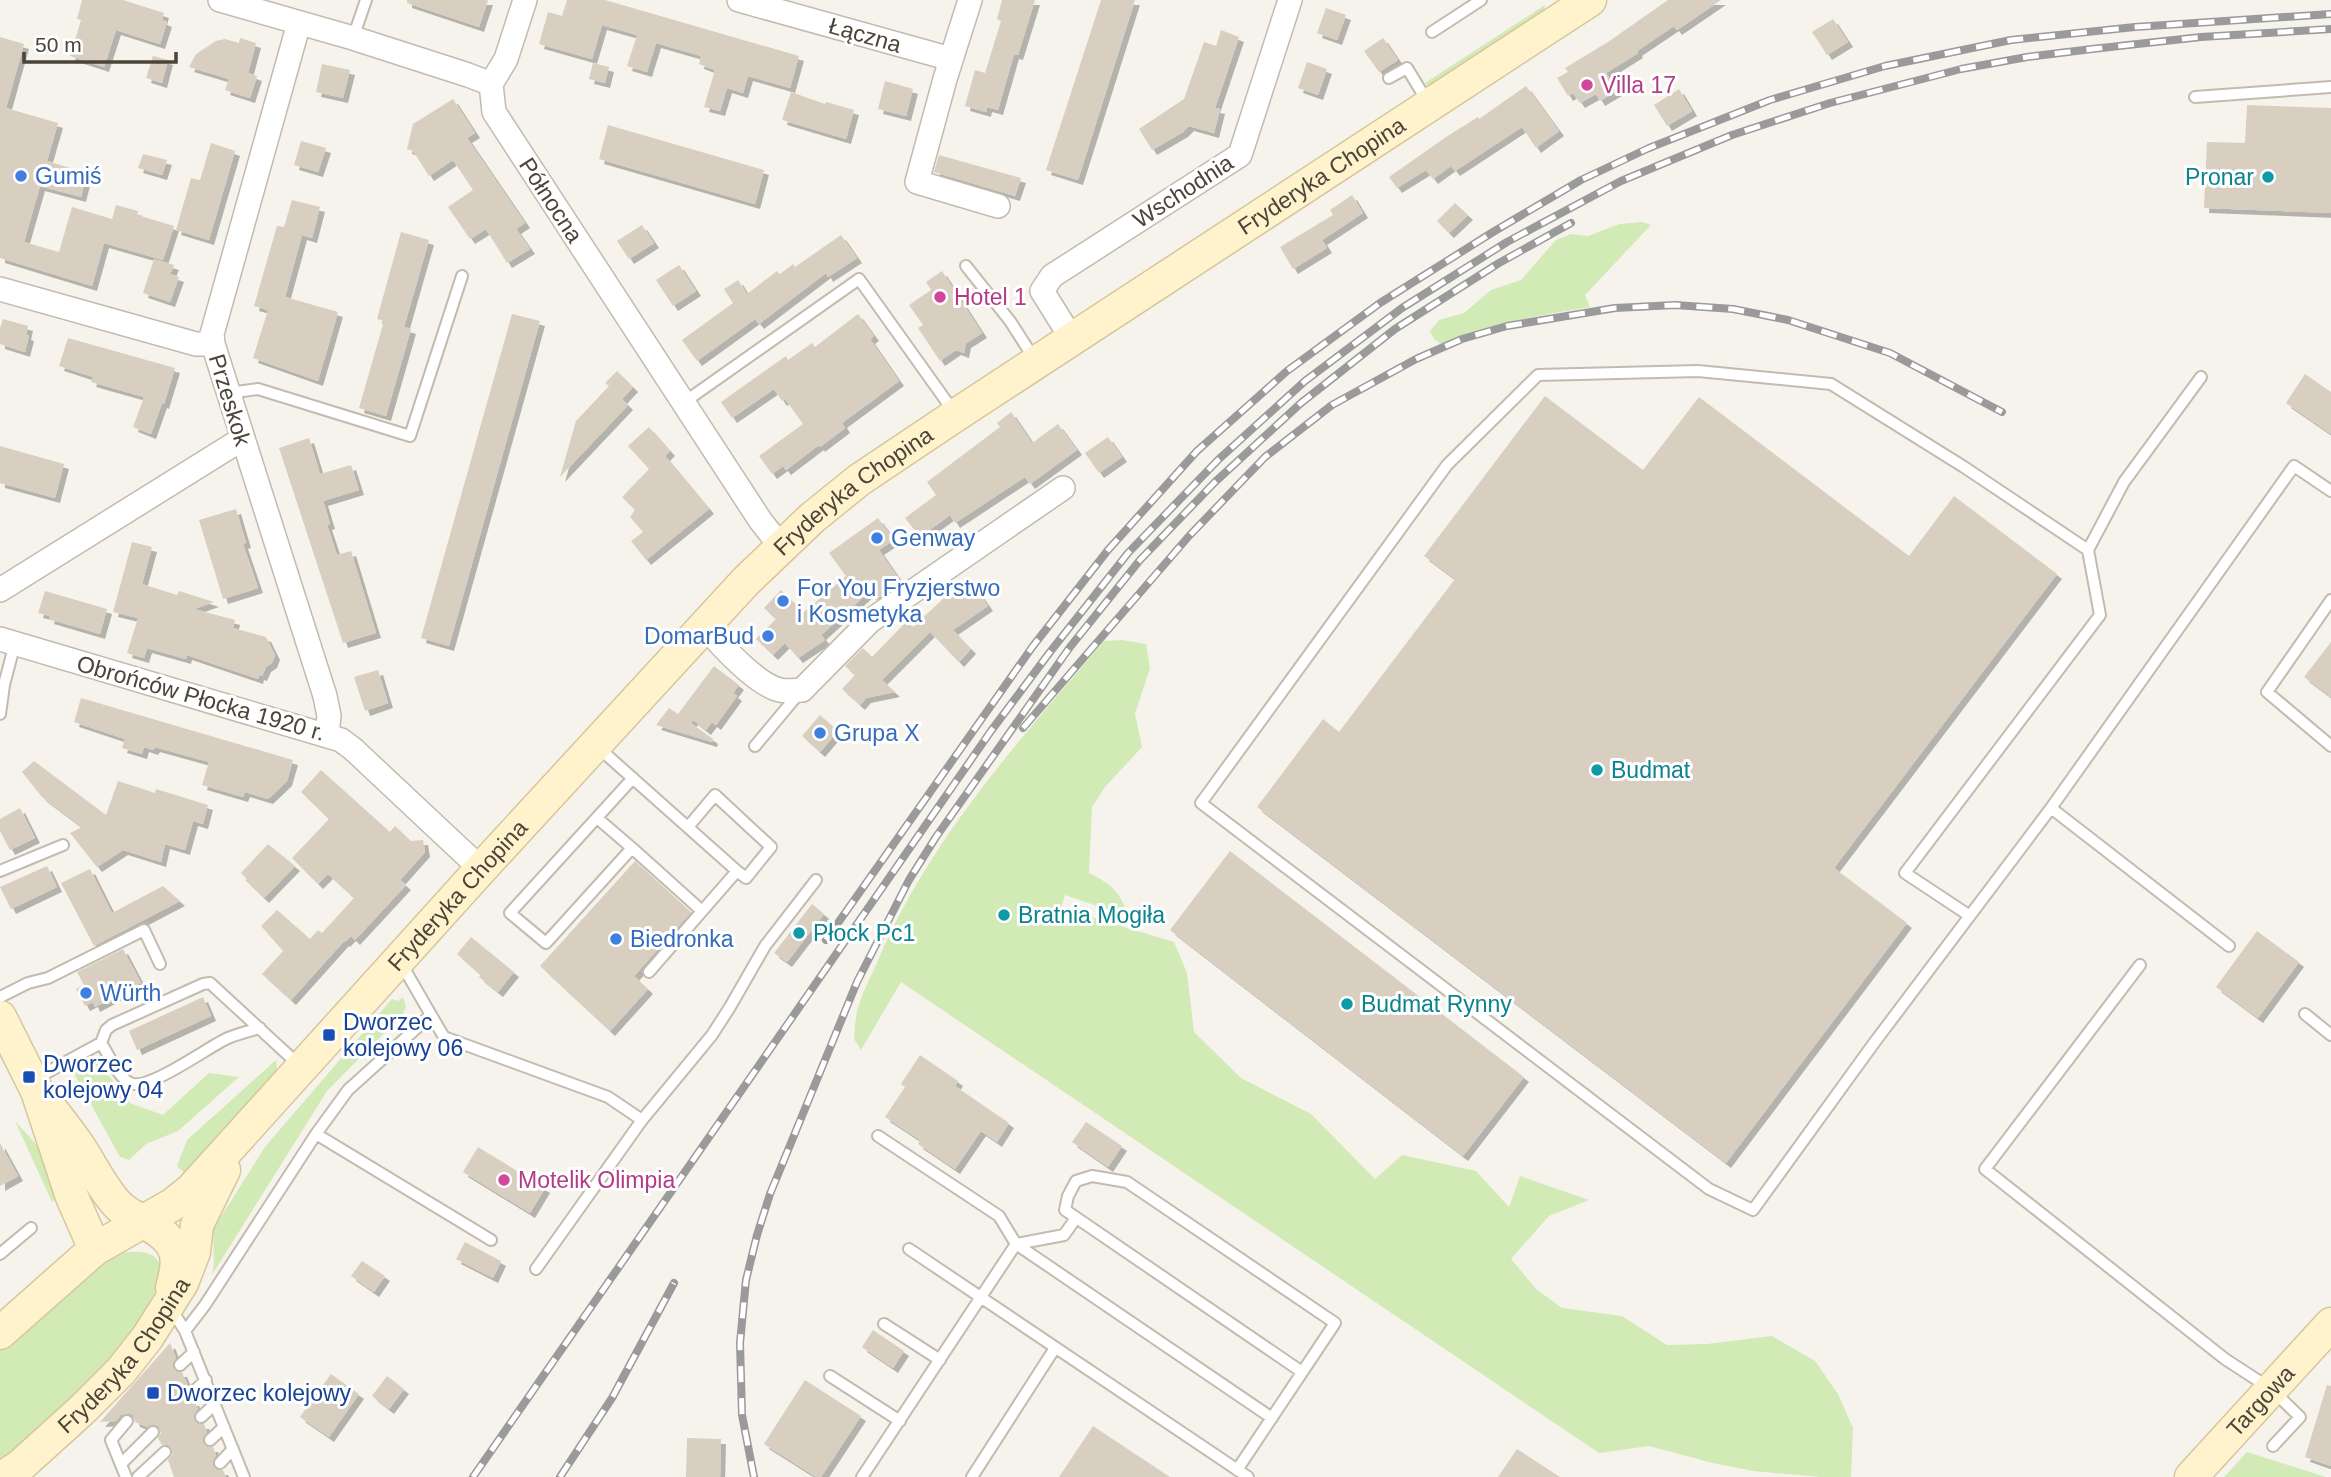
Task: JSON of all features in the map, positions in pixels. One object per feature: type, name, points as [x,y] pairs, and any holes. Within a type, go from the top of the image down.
[{"type":"street","points":[[220,0],[354,38],[491,84],[506,59],[525,0]]},
{"type":"street","name":"Łączna","points":[[739,0],[951,60]]},
{"type":"street","points":[[970,0],[917,182],[998,206]]},
{"type":"street","name":"Wschodnia","points":[[1072,339],[1042,291],[1047,283],[1052,276],[1240,155],[1290,0]]},
{"type":"street","name":"Fryderyka Chopina","points":[[0,1333],[95,1249],[172,1205],[191,1190],[746,581],[811,518],[859,480],[956,415],[1429,105],[1561,13],[1590,0]]},
{"type":"street","name":"Przeskok","points":[[299,23],[213,326],[213,344],[325,696],[330,716],[327,735]]},
{"type":"street","name":"Północna","points":[[491,84],[494,113],[760,520],[781,547]]},
{"type":"street","points":[[0,289],[196,344],[213,344]]},
{"type":"street","points":[[0,590],[242,439]]},
{"type":"street","points":[[705,626],[715,639],[764,684],[782,691],[802,690],[870,621],[1063,488]]},
{"type":"street","name":"Obrońców Płocka 1920 r.","points":[[8,641],[341,740],[481,869]]},
{"type":"street","points":[[0,1017],[34,1086],[72,1197],[95,1249]]},
{"type":"street","points":[[34,1086],[77,1144],[103,1187],[121,1208],[170,1241],[176,1253],[176,1270],[168,1303]]},
{"type":"street","name":"Fryderyka Chopina","points":[[13,1473],[121,1371],[147,1338],[182,1283],[194,1252],[197,1225],[243,1134]]},
{"type":"street","name":"Targowa","points":[[2191,1477],[2331,1324]]},
{"type":"lane","points":[[354,38],[366,0]]},
{"type":"lane","points":[[1432,32],[1481,0]]},
{"type":"lane","points":[[1389,78],[1408,68],[1429,105]]},
{"type":"lane","points":[[2195,97],[2331,87]]},
{"type":"lane","points":[[966,266],[1010,321],[1037,362]]},
{"type":"lane","points":[[228,393],[258,389],[410,436],[463,276]]},
{"type":"lane","points":[[683,403],[859,279],[956,415]]},
{"type":"lane","points":[[2088,550],[1964,467],[1831,384],[1698,371],[1538,375],[1447,465],[1202,803],[1709,1189],[1753,1210],[1874,1042],[2051,808],[2294,466],[2331,491]]},
{"type":"lane","points":[[1970,916],[1905,873],[2099,615],[2088,550],[2124,482],[2201,377]]},
{"type":"lane","points":[[2331,600],[2267,692],[2331,747]]},
{"type":"lane","points":[[0,714],[8,641]]},
{"type":"lane","points":[[755,746],[802,690]]},
{"type":"lane","points":[[596,744],[633,778],[737,871],[746,878],[771,847],[715,795],[688,827]]},
{"type":"lane","points":[[632,848],[546,943],[510,913],[633,778]]},
{"type":"lane","points":[[2051,808],[2229,946]]},
{"type":"lane","points":[[597,818],[702,911]]},
{"type":"lane","points":[[0,871],[63,845]]},
{"type":"lane","points":[[649,972],[737,871]]},
{"type":"lane","points":[[536,1269],[642,1120],[712,1035],[765,946],[816,880]]},
{"type":"lane","points":[[0,996],[28,983],[48,978],[144,930],[160,964]]},
{"type":"lane","points":[[399,959],[444,1037],[608,1097],[642,1120]]},
{"type":"lane","points":[[2140,965],[1985,1169],[2225,1359],[2271,1389],[2300,1417],[2273,1446]]},
{"type":"lane","points":[[34,1086],[101,1043],[106,1030],[112,1025],[210,983],[301,1067]]},
{"type":"lane","points":[[2305,1014],[2331,1035]]},
{"type":"lane","points":[[185,1331],[348,1090],[431,1015]]},
{"type":"lane","points":[[101,1043],[122,1076],[131,1084],[141,1084],[166,1074],[228,1038],[260,1028]]},
{"type":"lane","points":[[316,1134],[491,1240]]},
{"type":"lane","points":[[878,1136],[999,1216],[1016,1244],[1272,1418]]},
{"type":"lane","points":[[1237,1470],[1335,1323],[1127,1182],[1092,1175],[1076,1181],[1068,1196],[1065,1210],[1302,1372]]},
{"type":"lane","points":[[862,1477],[1016,1244],[1064,1235],[1076,1217]]},
{"type":"lane","points":[[0,1254],[31,1228]]},
{"type":"lane","points":[[909,1249],[1248,1477]]},
{"type":"lane","points":[[168,1303],[185,1331],[243,1476]]},
{"type":"lane","points":[[884,1324],[940,1360]]},
{"type":"lane","points":[[972,1477],[1055,1348]]},
{"type":"lane","points":[[180,1366],[194,1352]]},
{"type":"lane","points":[[830,1376],[900,1421]]},
{"type":"lane","points":[[191,1394],[206,1380]]},
{"type":"lane","points":[[201,1417],[215,1404]]},
{"type":"lane","points":[[126,1477],[111,1440],[127,1421]]},
{"type":"lane","points":[[210,1440],[224,1427]]},
{"type":"lane","points":[[121,1464],[153,1432]]},
{"type":"lane","points":[[220,1463],[233,1449]]},
{"type":"lane","points":[[138,1477],[165,1452]]},
{"type":"green space","points":[[1545,5],[1543,15],[1429,88],[1425,83]]},
{"type":"green space","points":[[1642,222],[1651,225],[1585,295],[1590,307],[1496,326],[1441,344],[1434,339],[1430,331],[1439,320],[1464,313],[1491,290],[1521,280],[1556,240],[1571,234],[1588,236],[1619,224]]},
{"type":"green space","points":[[1122,640],[1146,644],[1150,668],[1135,714],[1142,747],[1105,787],[1092,807],[1089,873],[1115,890],[1129,917],[1065,895],[1061,908],[1174,942],[1187,973],[1194,1032],[1241,1078],[1311,1114],[1375,1179],[1402,1155],[1476,1171],[1509,1207],[1520,1176],[1589,1200],[1549,1216],[1511,1259],[1536,1289],[1562,1308],[1622,1316],[1667,1345],[1707,1344],[1772,1336],[1815,1361],[1838,1394],[1853,1428],[1851,1477],[1753,1471],[1649,1446],[1599,1453],[901,982],[861,1050],[854,1039],[861,998],[900,914],[924,871],[980,791],[1104,641]]},
{"type":"green space","points":[[403,997],[406,1006],[403,1014],[327,1091],[212,1275],[214,1228],[265,1147],[392,999],[398,1001]]},
{"type":"green space","points":[[95,1058],[130,1103],[163,1115],[209,1073],[239,1077],[178,1131],[146,1144],[129,1160],[120,1157],[71,1068]]},
{"type":"green space","points":[[276,1060],[278,1075],[188,1177],[177,1166],[187,1140]]},
{"type":"green space","points":[[15,1121],[41,1150],[62,1196],[52,1202]]},
{"type":"green space","points":[[125,1252],[152,1255],[161,1271],[162,1280],[140,1320],[120,1349],[72,1401],[0,1460],[0,1350],[77,1284]]},
{"type":"green space","points":[[2247,1452],[2326,1477],[2224,1477]]},
{"type":"building","points":[[82,0],[123,0],[164,13],[162,20],[167,22],[160,44],[116,30],[104,67],[70,56],[81,20],[77,19]]},
{"type":"building","points":[[407,0],[488,0],[479,27],[407,3]]},
{"type":"building","points":[[567,0],[605,0],[799,56],[790,88],[748,76],[743,93],[727,88],[720,111],[704,107],[715,70],[699,64],[701,56],[656,43],[647,72],[627,66],[637,35],[602,25],[592,59],[539,44],[548,12],[562,16]]},
{"type":"building","points":[[1002,0],[1035,0],[1018,55],[1014,54],[998,110],[987,107],[986,112],[965,106],[975,70],[985,73],[1001,21],[997,19]]},
{"type":"building","points":[[1101,0],[1135,0],[1078,180],[1046,170]]},
{"type":"building","points":[[1668,0],[1721,0],[1677,30],[1674,26],[1606,73],[1617,91],[1600,101],[1596,94],[1580,103],[1573,93],[1568,96],[1557,78],[1568,72],[1565,68]]},
{"type":"building","points":[[1326,8],[1346,15],[1337,40],[1317,33]]},
{"type":"building","points":[[1833,19],[1848,42],[1827,55],[1812,32]]},
{"type":"building","points":[[1221,30],[1239,37],[1215,108],[1220,109],[1214,133],[1189,126],[1152,150],[1139,129],[1184,99],[1204,42],[1216,46]]},
{"type":"building","points":[[0,37],[24,44],[6,108],[58,123],[47,161],[87,173],[81,197],[40,186],[24,242],[59,252],[72,207],[112,219],[116,205],[138,211],[137,215],[174,226],[163,260],[104,243],[92,286],[0,258]]},
{"type":"building","points":[[240,38],[256,43],[248,73],[257,76],[250,98],[225,90],[229,79],[189,67],[196,54],[216,41],[225,39],[239,43]]},
{"type":"building","points":[[1383,38],[1398,60],[1379,72],[1364,51]]},
{"type":"building","points":[[153,56],[168,60],[162,83],[146,78]]},
{"type":"building","points":[[1307,62],[1327,69],[1318,95],[1298,88]]},
{"type":"building","points":[[593,63],[609,67],[605,83],[589,79]]},
{"type":"building","points":[[322,64],[350,70],[343,98],[316,92]]},
{"type":"building","points":[[885,81],[913,89],[906,116],[878,109]]},
{"type":"building","points":[[1526,86],[1559,131],[1536,148],[1522,127],[1455,171],[1451,166],[1433,179],[1426,170],[1397,188],[1389,177],[1446,137],[1478,117],[1479,119]]},
{"type":"building","points":[[1679,89],[1692,111],[1667,126],[1654,105]]},
{"type":"building","points":[[791,92],[825,104],[826,102],[854,110],[846,139],[782,120]]},
{"type":"building","points":[[453,99],[475,133],[467,138],[525,223],[516,229],[530,249],[507,263],[486,229],[470,239],[448,207],[473,190],[453,160],[429,176],[413,151],[407,149],[413,124]]},
{"type":"building","name":"Pronar","points":[[2247,105],[2331,108],[2331,213],[2204,208],[2207,142],[2245,143]]},
{"type":"building","points":[[608,125],[764,170],[755,204],[599,159]]},
{"type":"building","points":[[301,141],[326,148],[318,172],[294,165]]},
{"type":"building","points":[[211,143],[235,151],[209,240],[176,230],[191,178],[200,180]]},
{"type":"building","points":[[143,154],[167,160],[162,175],[138,168]]},
{"type":"building","points":[[939,155],[1021,178],[1015,196],[934,172]]},
{"type":"building","points":[[1352,195],[1363,213],[1322,240],[1327,248],[1293,269],[1280,247],[1333,215],[1330,210]]},
{"type":"building","points":[[292,200],[320,207],[312,238],[302,235],[285,297],[338,312],[318,381],[253,358],[268,310],[254,306],[277,226],[284,227]]},
{"type":"building","points":[[1455,203],[1468,215],[1449,233],[1437,221]]},
{"type":"building","points":[[642,225],[654,243],[629,259],[617,241]]},
{"type":"building","points":[[401,232],[429,240],[404,327],[411,329],[386,416],[359,408],[384,321],[377,319]]},
{"type":"building","points":[[841,235],[857,258],[828,277],[826,273],[759,324],[755,319],[697,361],[682,340],[733,303],[724,289],[738,280],[747,294],[777,271],[780,274],[793,264],[795,267]]},
{"type":"building","points":[[154,259],[174,265],[170,274],[179,277],[170,302],[143,293]]},
{"type":"building","points":[[679,265],[696,291],[673,306],[656,280]]},
{"type":"building","name":"Hotel 1","points":[[942,271],[982,333],[966,343],[964,353],[956,350],[940,361],[918,328],[923,325],[909,305],[931,290],[926,282]]},
{"type":"building","points":[[512,314],[540,321],[449,646],[421,638]]},
{"type":"building","points":[[858,314],[874,336],[870,339],[899,381],[842,423],[845,428],[820,447],[819,445],[786,470],[783,466],[772,474],[759,456],[803,424],[774,389],[732,418],[721,402],[786,356],[788,360],[812,343],[815,347]]},
{"type":"building","points":[[3,319],[28,326],[26,335],[29,336],[25,352],[0,344]]},
{"type":"building","points":[[68,338],[175,368],[151,434],[133,427],[144,397],[91,382],[93,377],[59,366]]},
{"type":"building","points":[[617,371],[633,387],[622,399],[628,405],[560,477],[576,421],[609,386],[605,383]]},
{"type":"building","points":[[2305,374],[2331,392],[2331,434],[2286,403]]},
{"type":"building","name":"Budmat","points":[[1545,396],[1643,470],[1699,397],[1909,556],[1954,496],[2057,574],[1834,868],[1907,923],[1726,1163],[1257,807],[1323,719],[1339,732],[1455,579],[1424,556]]},
{"type":"building","points":[[1011,412],[1032,443],[1058,424],[1077,450],[1030,484],[1025,477],[955,523],[950,515],[920,537],[905,518],[936,495],[927,482],[1000,427],[997,423]]},
{"type":"building","points":[[649,427],[670,451],[665,456],[709,509],[646,560],[631,541],[643,532],[630,517],[635,510],[622,497],[649,469],[628,446]]},
{"type":"building","points":[[1108,437],[1122,457],[1099,473],[1085,453]]},
{"type":"building","points":[[309,438],[320,474],[351,465],[359,490],[323,501],[330,524],[327,525],[337,555],[351,551],[376,633],[343,643],[279,448]]},
{"type":"building","points":[[0,446],[64,464],[55,498],[0,483]]},
{"type":"building","points":[[236,509],[246,543],[243,544],[258,588],[223,599],[199,520]]},
{"type":"building","points":[[878,518],[894,540],[879,550],[901,582],[876,600],[870,591],[821,635],[825,640],[798,658],[785,643],[773,655],[756,639],[776,619],[764,608],[781,590],[804,612],[846,576],[829,553]]},
{"type":"building","points":[[132,542],[152,547],[142,584],[177,595],[179,591],[214,602],[194,609],[235,620],[233,628],[266,637],[275,655],[262,676],[259,675],[258,679],[187,655],[186,659],[147,648],[144,658],[127,653],[138,618],[113,612]]},
{"type":"building","points":[[970,580],[988,606],[953,630],[971,649],[959,662],[930,632],[882,680],[895,692],[866,698],[860,705],[842,689],[855,675],[845,666],[863,648],[872,657],[907,621],[913,627],[945,597]]},
{"type":"building","points":[[45,591],[107,609],[100,634],[49,619],[50,616],[38,613]]},
{"type":"building","points":[[2331,642],[2331,697],[2304,677]]},
{"type":"building","points":[[714,666],[739,685],[733,693],[737,696],[716,725],[712,722],[706,730],[693,720],[691,723],[713,739],[712,742],[656,725],[669,708],[678,714]]},
{"type":"building","points":[[378,670],[388,703],[365,711],[354,677]]},
{"type":"building","points":[[81,698],[293,760],[287,781],[268,799],[245,792],[243,797],[202,785],[209,762],[155,747],[153,750],[144,747],[142,754],[122,748],[125,739],[74,722]]},
{"type":"building","name":"Grupa X","points":[[820,715],[838,731],[820,752],[802,736]]},
{"type":"building","points":[[34,761],[106,815],[118,781],[208,805],[203,824],[193,821],[185,850],[165,844],[161,862],[123,850],[97,867],[70,833],[82,827],[42,797],[22,772]]},
{"type":"building","points":[[321,770],[390,832],[395,826],[411,841],[423,840],[425,852],[400,880],[406,885],[355,940],[351,936],[344,941],[291,1000],[262,974],[283,951],[261,926],[277,910],[310,939],[318,930],[322,933],[354,898],[328,874],[318,884],[292,858],[329,819],[301,792]]},
{"type":"building","points":[[20,808],[35,838],[10,850],[0,831],[0,819]]},
{"type":"building","points":[[268,844],[295,866],[264,898],[241,873]]},
{"type":"building","name":"Budmat Rynny","points":[[1230,851],[1524,1077],[1463,1156],[1170,930]]},
{"type":"building","name":"Biedronka","points":[[635,861],[691,912],[634,976],[648,989],[610,1031],[540,966]]},
{"type":"building","points":[[47,866],[57,887],[11,909],[0,887]]},
{"type":"building","points":[[90,869],[112,913],[163,886],[180,901],[94,946],[61,883]]},
{"type":"building","name":"Płock Pc1","points":[[812,904],[824,914],[787,962],[774,953]]},
{"type":"building","points":[[2257,931],[2299,962],[2258,1018],[2216,987]]},
{"type":"building","points":[[471,937],[514,972],[498,992],[457,954]]},
{"type":"building","points":[[123,949],[141,983],[95,1007],[93,1002],[85,1006],[76,989],[84,985],[77,972]]},
{"type":"building","points":[[203,997],[211,1016],[137,1050],[129,1031]]},
{"type":"building","points":[[920,1055],[958,1081],[955,1086],[1009,1123],[997,1142],[981,1131],[955,1169],[918,1144],[920,1140],[885,1117],[905,1087],[901,1084]]},
{"type":"building","points":[[1086,1122],[1122,1146],[1108,1167],[1072,1142]]},
{"type":"building","points":[[0,1143],[18,1176],[0,1186]]},
{"type":"building","name":"Motelik Olimpia","points":[[478,1147],[545,1188],[530,1213],[463,1172]]},
{"type":"building","points":[[465,1242],[501,1261],[493,1278],[456,1259]]},
{"type":"building","points":[[362,1261],[385,1276],[374,1292],[351,1276]]},
{"type":"building","points":[[873,1330],[904,1351],[893,1368],[862,1347]]},
{"type":"building","points":[[170,1343],[176,1358],[173,1367],[177,1372],[182,1372],[188,1386],[184,1396],[188,1401],[194,1401],[198,1409],[194,1419],[198,1424],[204,1424],[207,1432],[203,1442],[207,1447],[213,1447],[216,1455],[213,1466],[223,1470],[226,1477],[174,1477],[168,1460],[172,1450],[168,1445],[162,1445],[158,1438],[161,1433],[158,1426],[152,1424],[147,1427],[135,1422],[133,1415],[128,1413],[121,1415],[116,1421],[100,1422]]},
{"type":"building","points":[[331,1374],[359,1394],[329,1437],[300,1417]]},
{"type":"building","points":[[387,1376],[404,1389],[389,1409],[372,1396]]},
{"type":"building","points":[[805,1380],[861,1416],[821,1477],[816,1477],[764,1444]]},
{"type":"building","points":[[2327,1385],[2331,1386],[2331,1466],[2305,1457]]},
{"type":"building","points":[[1093,1426],[1170,1477],[1059,1477]]},
{"type":"building","points":[[687,1438],[721,1439],[720,1477],[686,1477]]},
{"type":"building","points":[[1517,1449],[1560,1477],[1498,1477]]},
{"type":"railway","points":[[826,940],[1033,646],[1108,550],[1197,451],[1287,371],[1380,303],[1493,232],[1581,180],[1649,148],[1770,100],[1885,66],[2011,40],[2135,27],[2331,14]]},
{"type":"railway","points":[[473,1477],[991,731],[1050,652],[1128,553],[1219,459],[1305,381],[1402,308],[1507,242],[1621,181],[1732,135],[1830,103],[1961,69],[2027,57],[2201,37],[2331,29]]},
{"type":"railway","points":[[754,1477],[742,1415],[740,1343],[746,1280],[757,1235],[770,1194],[857,982],[909,880],[936,837],[1070,647],[1140,560],[1215,482],[1301,403],[1395,329],[1499,263],[1571,223]]},
{"type":"railway","points":[[1023,728],[1189,536],[1265,457],[1332,405],[1416,359],[1462,339],[1507,326],[1615,308],[1675,305],[1733,309],[1788,320],[1890,353],[2002,412]]},
{"type":"railway","points":[[560,1477],[612,1398],[674,1283]]},
{"type":"place","name":"Villa 17","points":[[1587,85]]},
{"type":"place","name":"Gumiś","points":[[21,176]]},
{"type":"place","name":"Pronar","points":[[2268,177]]},
{"type":"place","name":"Hotel 1","points":[[940,297]]},
{"type":"place","name":"Genway","points":[[877,538]]},
{"type":"place","name":"For You Fryzjerstwo i Kosmetyka","points":[[783,601]]},
{"type":"place","name":"DomarBud","points":[[768,636]]},
{"type":"place","name":"Grupa X","points":[[820,733]]},
{"type":"place","name":"Budmat","points":[[1597,770]]},
{"type":"place","name":"Bratnia Mogiła","points":[[1004,915]]},
{"type":"place","name":"Płock Pc1","points":[[799,933]]},
{"type":"place","name":"Biedronka","points":[[616,939]]},
{"type":"place","name":"Würth","points":[[86,993]]},
{"type":"place","name":"Budmat Rynny","points":[[1347,1004]]},
{"type":"place","name":"Dworzec kolejowy 06","points":[[329,1035]]},
{"type":"place","name":"Dworzec kolejowy 04","points":[[29,1077]]},
{"type":"place","name":"Motelik Olimpia","points":[[504,1180]]},
{"type":"place","name":"Dworzec kolejowy","points":[[153,1393]]}]
